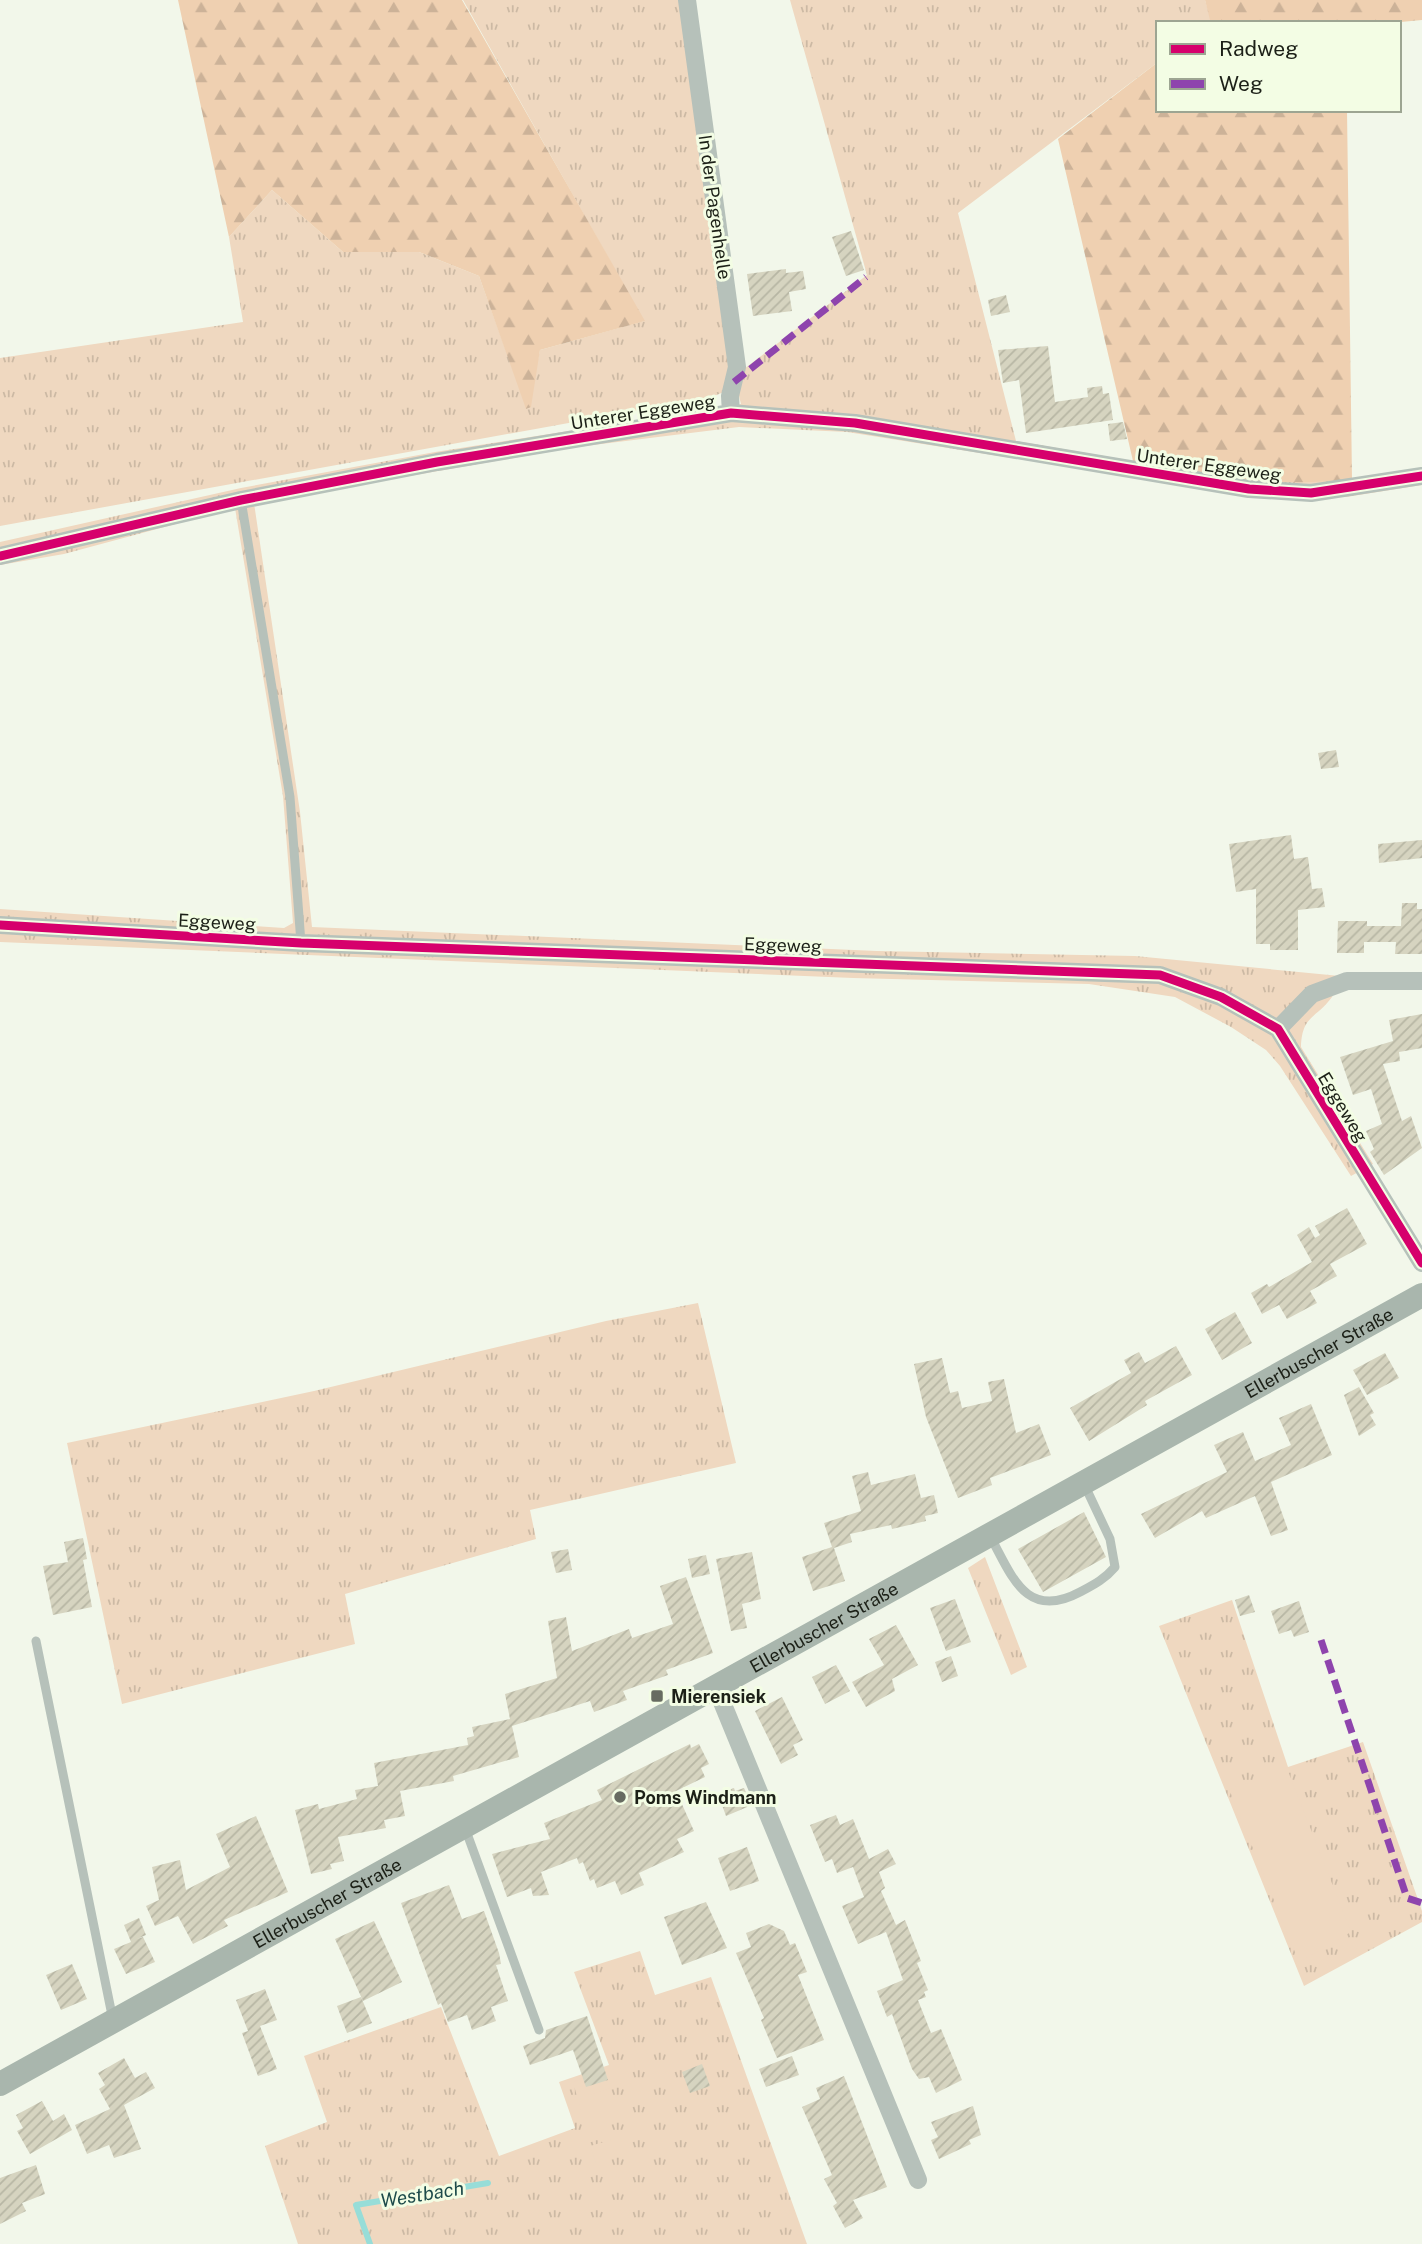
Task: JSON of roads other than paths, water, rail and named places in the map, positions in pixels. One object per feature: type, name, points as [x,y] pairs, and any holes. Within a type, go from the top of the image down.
[{"type":"main road","name":"Ellerbuscher Straße","points":[[0,2084],[1422,1295]]},
{"type":"street","name":"In der Pagenhelle","points":[[687,0],[737,367],[730,396],[731,414]]},
{"type":"street","name":"Unterer Eggeweg","points":[[0,556],[241,500],[437,462],[731,414],[855,423],[1249,489],[1311,493],[1422,475]]},
{"type":"street","name":"Eggeweg","points":[[0,925],[301,943],[1160,975],[1221,997],[1278,1029],[1422,1263]]},
{"type":"street","points":[[1278,1029],[1312,994],[1347,981],[1422,981]]},
{"type":"street","points":[[715,1685],[918,2180]]},
{"type":"lane","points":[[241,500],[290,797],[301,943]]},
{"type":"lane","points":[[989,1534],[1013,1578],[1027,1595],[1038,1602],[1052,1604],[1105,1578],[1115,1567],[1115,1556],[1083,1482]]},
{"type":"lane","points":[[36,1641],[113,2021]]},
{"type":"lane","points":[[464,1826],[539,2031]]},
{"type":"waterway","name":"Westbach","points":[[370,2244],[356,2205],[488,2183]]},
{"type":"place","name":"Mierensiek","points":[[657,1696]]},
{"type":"place","name":"Poms Windmann","points":[[620,1797]]}]
